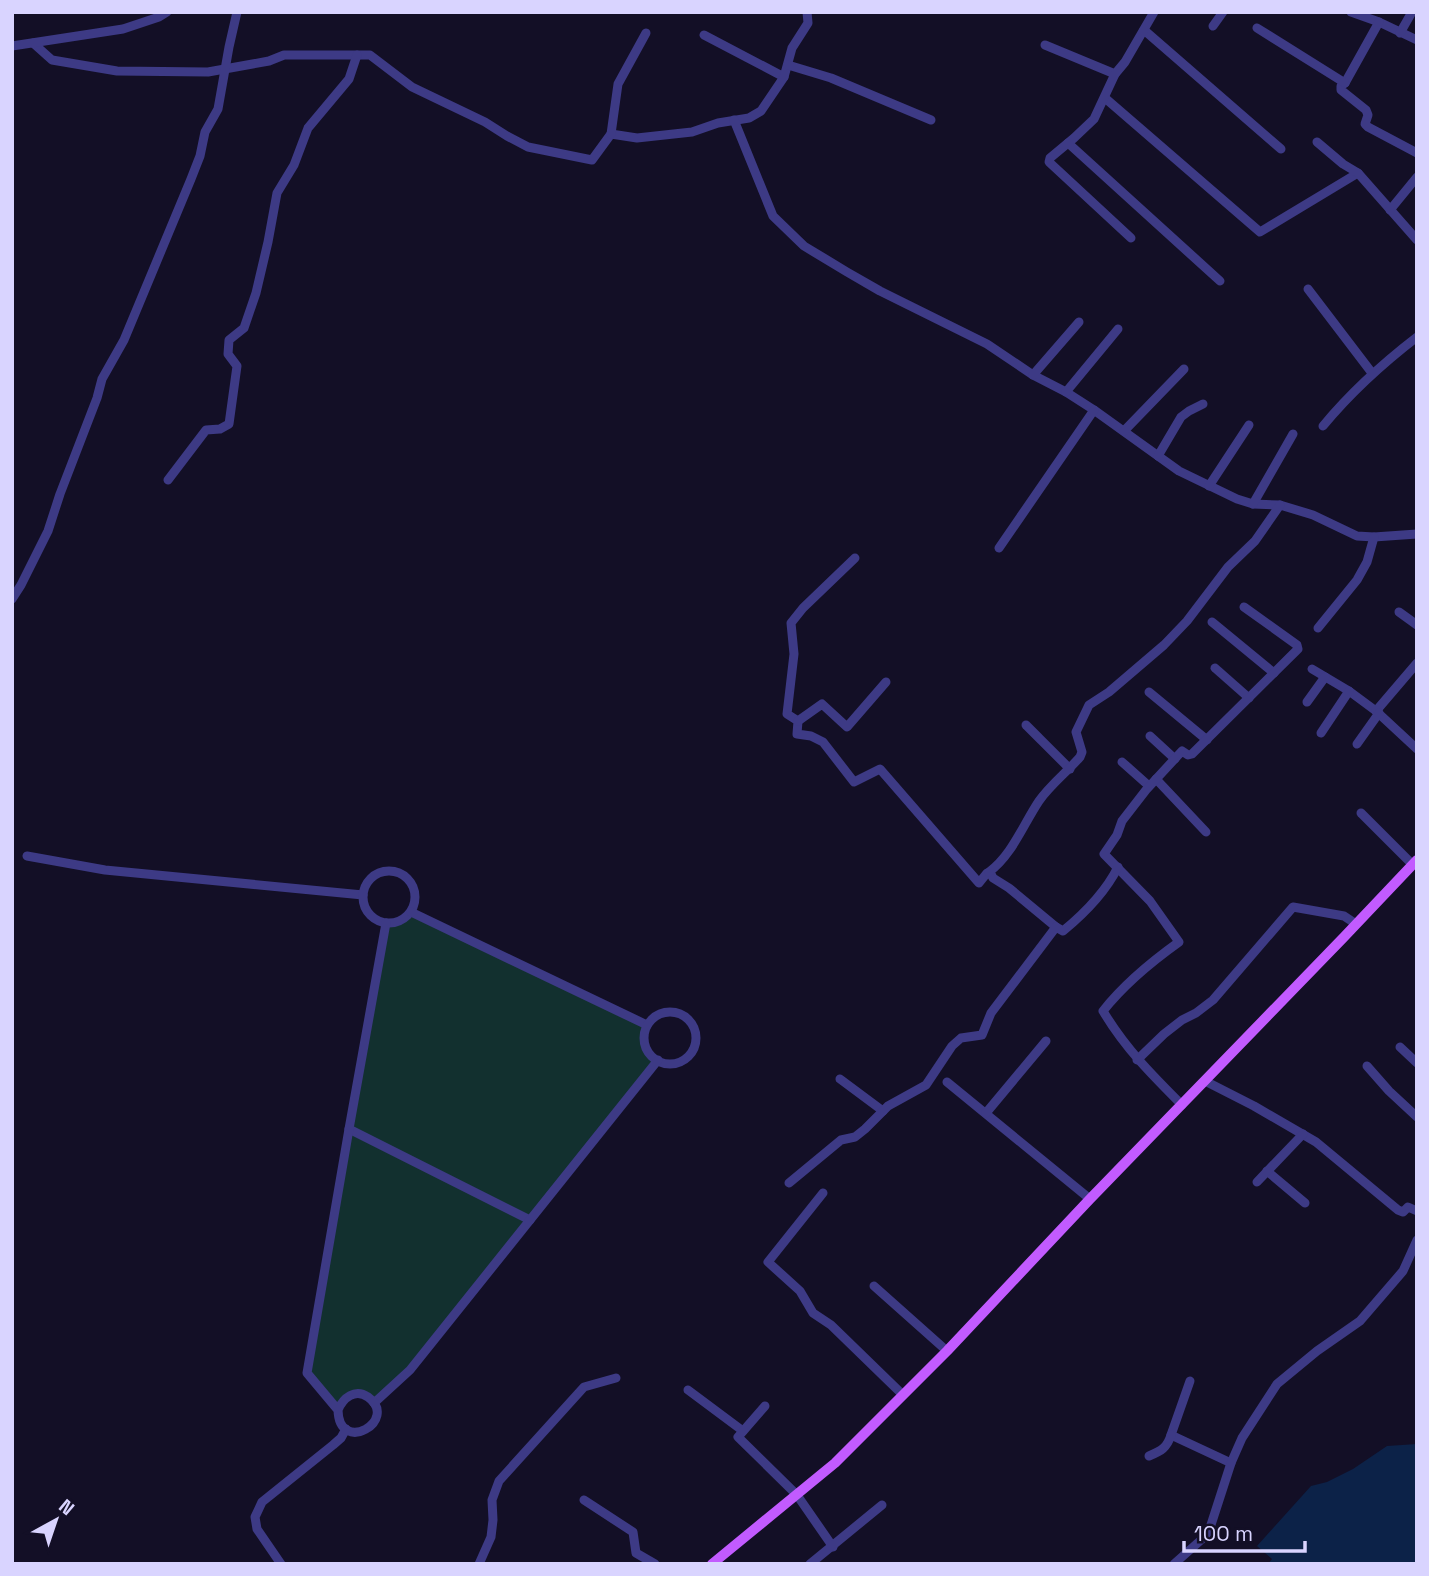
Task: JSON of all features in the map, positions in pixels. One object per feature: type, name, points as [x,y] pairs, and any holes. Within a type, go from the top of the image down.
[{"type":"main road","points":[[712,1564],[835,1463],[947,1351],[1356,924],[1370,905],[1415,862]]},
{"type":"street","points":[[12,46],[123,29],[167,12]]},
{"type":"street","points":[[12,599],[48,531],[102,379],[124,340],[200,156],[205,132],[218,109],[237,12]]},
{"type":"street","points":[[611,134],[637,138],[692,132],[719,123],[749,118],[761,111],[784,77],[792,48],[808,23],[807,12]]},
{"type":"street","points":[[1131,238],[1049,162],[1049,158],[1094,119],[1115,74],[1154,12]]},
{"type":"street","points":[[1213,26],[1223,12]]},
{"type":"street","points":[[1400,33],[1412,12]]},
{"type":"street","points":[[1352,13],[1417,40]]},
{"type":"street","points":[[1379,22],[1341,90],[1366,110],[1368,115],[1365,124],[1368,127],[1417,153]]},
{"type":"street","points":[[1257,28],[1345,83]]},
{"type":"street","points":[[1144,30],[1281,149]]},
{"type":"street","points":[[33,43],[52,60],[117,71],[208,72],[269,61],[284,55],[370,55],[412,87],[485,122],[528,147],[592,160],[611,134],[618,84],[646,33]]},
{"type":"street","points":[[705,35],[784,77]]},
{"type":"street","points":[[1045,45],[1115,74]]},
{"type":"street","points":[[168,480],[206,430],[220,429],[229,424],[237,366],[228,354],[229,340],[244,328],[256,293],[277,193],[294,165],[308,128],[349,79],[357,55]]},
{"type":"street","points":[[788,65],[831,78],[931,120]]},
{"type":"street","points":[[1105,98],[1259,232],[1358,173]]},
{"type":"street","points":[[734,120],[773,216],[804,246],[880,291],[987,344],[1033,375],[1094,410],[1179,471],[1209,486],[1253,504],[1280,505],[1313,515],[1357,536],[1417,534]]},
{"type":"street","points":[[1317,142],[1358,173],[1417,240]]},
{"type":"street","points":[[1068,143],[1220,281]]},
{"type":"street","points":[[1391,210],[1417,177]]},
{"type":"street","points":[[1308,289],[1372,373]]},
{"type":"street","points":[[1033,375],[1079,322]]},
{"type":"street","points":[[1066,392],[1118,329]]},
{"type":"street","points":[[1323,426],[1372,373],[1417,337]]},
{"type":"street","points":[[1125,431],[1184,369]]},
{"type":"street","points":[[1158,456],[1181,417],[1203,404]]},
{"type":"street","points":[[999,548],[1094,410]]},
{"type":"street","points":[[1209,486],[1249,425]]},
{"type":"street","points":[[1253,504],[1293,434]]},
{"type":"street","points":[[887,682],[847,727],[822,704],[798,722],[797,734],[811,736],[823,742],[854,782],[880,769],[979,883],[1008,852],[1041,798],[1080,757],[1082,752],[1076,732],[1089,705],[1109,692],[1164,645],[1187,621],[1228,567],[1255,541],[1280,505]]},
{"type":"street","points":[[1318,628],[1357,580],[1367,562],[1374,537]]},
{"type":"street","points":[[798,722],[787,714],[794,654],[791,623],[855,558]]},
{"type":"street","points":[[1182,1105],[1137,1060],[1103,1011],[1151,962],[1180,942],[1150,901],[1104,854],[1117,835],[1122,821],[1182,751],[1190,756],[1296,652],[1298,647],[1244,607]]},
{"type":"street","points":[[1399,612],[1417,625]]},
{"type":"street","points":[[1212,622],[1274,673]]},
{"type":"street","points":[[1357,744],[1378,712],[1417,663]]},
{"type":"street","points":[[1214,668],[1249,698]]},
{"type":"street","points":[[1312,669],[1378,712],[1417,749]]},
{"type":"street","points":[[1307,702],[1325,677]]},
{"type":"street","points":[[1321,733],[1349,691]]},
{"type":"street","points":[[1149,692],[1207,740]]},
{"type":"street","points":[[1026,725],[1070,769]]},
{"type":"street","points":[[1150,736],[1175,759]]},
{"type":"street","points":[[1122,762],[1153,783],[1206,832]]},
{"type":"street","points":[[1361,813],[1415,862]]},
{"type":"street","points":[[27,856],[105,870],[363,895]]},
{"type":"street","points":[[989,872],[993,878],[1063,931],[1081,916],[1109,884],[1118,867]]},
{"type":"street","points":[[392,871],[402,875],[415,891],[411,912],[396,923],[377,920],[369,914],[365,905],[363,895],[366,885],[382,872],[392,871]]},
{"type":"street","points":[[1137,1060],[1164,1034],[1213,1000],[1293,907],[1343,916],[1356,924]]},
{"type":"street","points":[[411,912],[647,1025]]},
{"type":"street","points":[[338,1410],[307,1373],[386,923]]},
{"type":"street","points":[[789,1183],[841,1140],[855,1137],[898,1099],[926,1085],[952,1046],[961,1038],[982,1035],[991,1013],[1056,926]]},
{"type":"street","points":[[663,1013],[683,1015],[691,1021],[695,1030],[693,1050],[687,1058],[678,1063],[667,1064],[658,1060],[650,1054],[645,1045],[647,1025],[654,1017],[663,1013]]},
{"type":"street","points":[[986,1113],[1046,1041]]},
{"type":"street","points":[[1400,1047],[1417,1063]]},
{"type":"street","points":[[374,1403],[410,1370],[658,1060]]},
{"type":"street","points":[[1367,1066],[1389,1091],[1417,1116]]},
{"type":"street","points":[[839,1079],[883,1111]]},
{"type":"street","points":[[1205,1081],[1303,1134],[1398,1210],[1403,1212],[1408,1207],[1417,1212]]},
{"type":"street","points":[[947,1082],[1090,1199]]},
{"type":"street","points":[[349,1129],[530,1220]]},
{"type":"street","points":[[1256,1182],[1303,1134]]},
{"type":"street","points":[[1267,1171],[1305,1203]]},
{"type":"street","points":[[823,1193],[768,1262],[800,1291],[813,1313],[831,1325],[903,1395]]},
{"type":"street","points":[[1174,1564],[1209,1531],[1242,1438],[1277,1384],[1317,1351],[1360,1321],[1403,1271],[1417,1240]]},
{"type":"street","points":[[874,1286],[947,1351]]},
{"type":"street","points":[[479,1564],[491,1537],[492,1500],[499,1481],[584,1387],[616,1378]]},
{"type":"street","points":[[1149,1456],[1168,1445],[1190,1381]]},
{"type":"street","points":[[688,1390],[743,1431]]},
{"type":"street","points":[[362,1394],[374,1403],[376,1418],[368,1430],[353,1432],[341,1424],[338,1410],[347,1396],[362,1394]]},
{"type":"street","points":[[765,1406],[738,1437],[739,1440],[797,1495],[833,1547]]},
{"type":"street","points":[[281,1564],[257,1529],[255,1517],[262,1502],[333,1445],[346,1429]]},
{"type":"street","points":[[1171,1435],[1231,1463]]},
{"type":"street","points":[[584,1500],[633,1532],[636,1553],[656,1564]]},
{"type":"street","points":[[810,1564],[882,1505]]},
{"type":"green space","points":[[411,912],[647,1025],[646,1045],[658,1060],[410,1370],[374,1403],[354,1394],[338,1410],[307,1373],[386,923],[400,920]]},
{"type":"water","points":[[1417,1444],[1417,1564],[1268,1564],[1272,1559],[1257,1546],[1311,1486],[1327,1482],[1353,1469],[1387,1446]]}]
